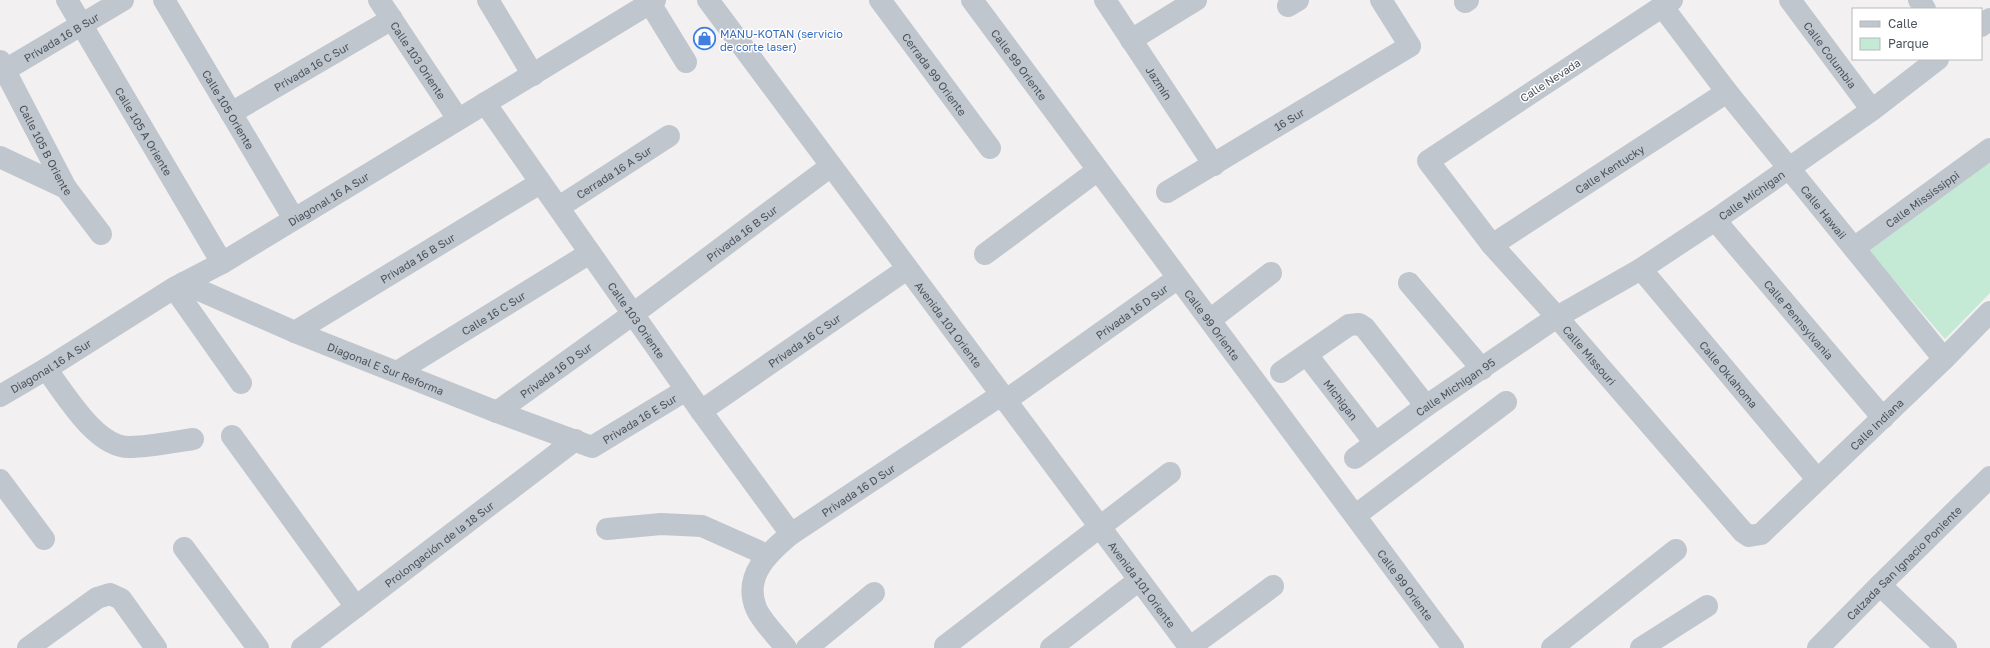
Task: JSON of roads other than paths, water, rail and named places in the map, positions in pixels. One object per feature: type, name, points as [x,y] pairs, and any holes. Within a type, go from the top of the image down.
[{"type":"street","name":"Calle 105 A Oriente","points":[[67,0],[222,263]]},
{"type":"street","name":"Privada 16 B Sur","points":[[2,68],[123,0]]},
{"type":"street","name":"Calle 105 Oriente","points":[[164,0],[294,219]]},
{"type":"street","name":"Calle 103 Oriente","points":[[380,0],[458,120]]},
{"type":"street","points":[[488,0],[533,75]]},
{"type":"street","name":"Avenida 101 Oriente","points":[[708,0],[1190,648]]},
{"type":"street","name":"Cerrada 99 Oriente","points":[[880,0],[990,148]]},
{"type":"street","name":"Calle 99 Oriente","points":[[972,0],[1454,648]]},
{"type":"street","name":"Jazmín","points":[[1105,0],[1214,165]]},
{"type":"street","points":[[1131,40],[1196,0]]},
{"type":"street","name":"16 Sur","points":[[1167,192],[1410,46],[1381,0]]},
{"type":"street","name":"Calle Columbia","points":[[1790,0],[1872,110]]},
{"type":"street","points":[[651,1],[686,62]]},
{"type":"street","name":"Diagonal 16 A Sur","points":[[3,390],[46,369],[178,285],[222,263],[533,75],[651,1]]},
{"type":"street","name":"Calle Hawaii","points":[[1667,3],[1727,92],[1790,167],[1944,359]]},
{"type":"street","name":"Calle Nevada","points":[[1428,160],[1667,3]]},
{"type":"street","name":"Privada 16 C Sur","points":[[231,113],[392,19]]},
{"type":"street","points":[[1982,25],[1990,19]]},
{"type":"street","name":"Calle Míchigan","points":[[1557,317],[1641,269],[1715,220],[1872,110],[1937,60]]},
{"type":"street","name":"Calle 105 B Oriente","points":[[2,68],[66,188],[101,234]]},
{"type":"street","name":"Calle Kentucky","points":[[1492,245],[1727,92]]},
{"type":"street","name":"Calle 103 Oriente","points":[[485,103],[686,390],[791,534]]},
{"type":"street","name":"Cerrada 16 A Sur","points":[[559,207],[669,136]]},
{"type":"street","name":"Calle Mississippi","points":[[1854,248],[1990,149]]},
{"type":"street","points":[[0,157],[66,188]]},
{"type":"street","name":"Calle Missouri","points":[[1428,160],[1492,245],[1557,317],[1743,532],[1749,536],[1761,534]]},
{"type":"street","name":"Privada 16 B Sur","points":[[633,314],[831,166]]},
{"type":"street","points":[[984,254],[1098,170]]},
{"type":"street","name":"Privada 16 B Sur","points":[[295,332],[540,183]]},
{"type":"street","name":"Calle Pennsylvania","points":[[1715,220],[1883,418]]},
{"type":"street","name":"Calle 16 C Sur","points":[[397,372],[590,253]]},
{"type":"street","name":"Privada 16 C Sur","points":[[701,411],[907,269]]},
{"type":"street","name":"Calle Oklahoma","points":[[1641,269],[1817,479]]},
{"type":"street","points":[[1210,320],[1271,273]]},
{"type":"street","name":"Privada 16 D Sur","points":[[786,648],[756,609],[751,590],[757,569],[767,555],[791,534],[1003,398],[1178,278]]},
{"type":"street","points":[[1409,283],[1482,369]]},
{"type":"street","points":[[178,285],[241,383]]},
{"type":"street","name":"Diagonal E Sur Reforma","points":[[178,285],[497,412],[583,443]]},
{"type":"street","name":"Calle Indiana","points":[[1761,534],[1944,359],[1990,312]]},
{"type":"street","name":"Privada 16 D Sur","points":[[497,412],[633,314]]},
{"type":"street","name":"Calle Michigan 95","points":[[1355,458],[1426,406],[1557,317]]},
{"type":"street","points":[[1281,372],[1349,325],[1360,324],[1365,328],[1426,406]]},
{"type":"street","name":"Michigan","points":[[1307,355],[1375,443]]},
{"type":"street","points":[[46,369],[86,422],[110,442],[129,447],[193,439]]},
{"type":"street","name":"Privada 16 E Sur","points":[[583,443],[686,390]]},
{"type":"street","points":[[1356,515],[1506,402]]},
{"type":"street","points":[[232,436],[356,608]]},
{"type":"street","name":"Prolongación de la 18 Sur","points":[[302,648],[583,443]]},
{"type":"street","points":[[945,646],[1170,473]]},
{"type":"street","name":"Calzada San Ignacio Poniente","points":[[1818,648],[1990,477]]},
{"type":"street","points":[[0,480],[44,539]]},
{"type":"street","points":[[607,529],[660,524],[702,526],[767,555]]},
{"type":"street","points":[[184,548],[258,648]]},
{"type":"street","points":[[1552,648],[1676,550]]},
{"type":"street","points":[[1051,648],[1139,580]]},
{"type":"street","points":[[1880,585],[1946,648]]},
{"type":"street","points":[[1190,648],[1273,586]]},
{"type":"street","points":[[28,648],[97,598],[110,594],[120,599],[156,648]]},
{"type":"street","points":[[807,648],[874,594]]},
{"type":"street","points":[[1641,648],[1707,606]]},
{"type":"place","name":"MANU-KOTAN (servicio de corte laser)","points":[[705,39]]}]
